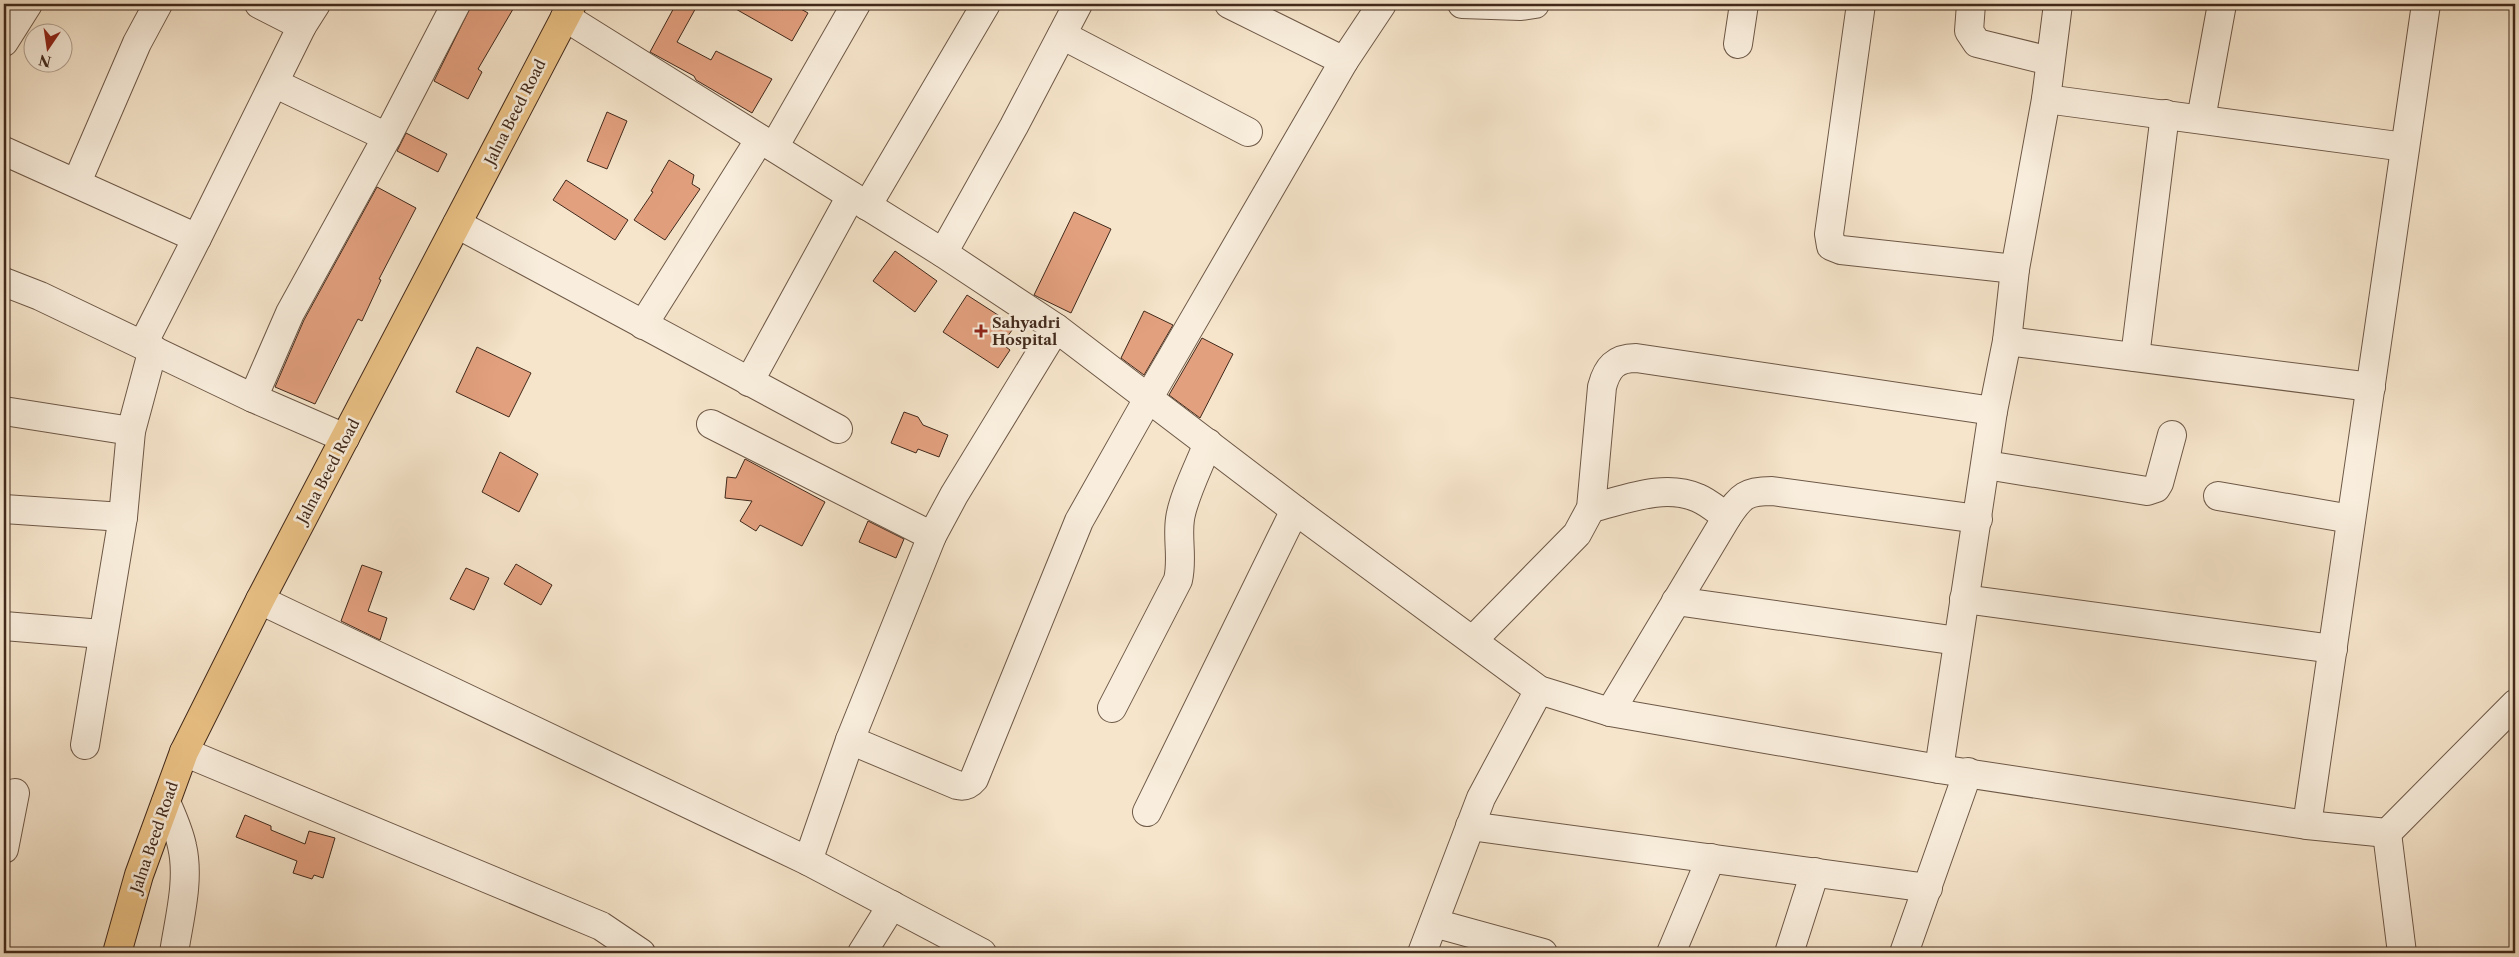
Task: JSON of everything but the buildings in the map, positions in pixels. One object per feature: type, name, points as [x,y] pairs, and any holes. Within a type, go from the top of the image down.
[{"type":"main road","name":"Jalna Beed Road","points":[[117,953],[139,875],[184,752],[260,600],[568,10]]},
{"type":"street","points":[[4,42],[28,4]]},
{"type":"street","points":[[77,182],[137,43],[158,4]]},
{"type":"street","points":[[85,745],[122,516],[131,431],[148,346],[197,238],[309,15],[259,4]]},
{"type":"street","points":[[253,398],[290,314],[387,137],[456,4]]},
{"type":"street","points":[[644,325],[767,143],[856,4]]},
{"type":"street","points":[[749,382],[859,201],[986,4]]},
{"type":"street","points":[[943,253],[1014,126],[1078,4]]},
{"type":"street","points":[[1229,4],[1344,62]]},
{"type":"street","points":[[850,740],[957,785],[963,786],[974,779],[1067,547],[1149,397],[1344,62],[1382,4]]},
{"type":"street","points":[[1462,4],[1521,6],[1535,4]]},
{"type":"street","points":[[1738,44],[1744,4]]},
{"type":"street","points":[[1861,4],[1829,234],[1831,246],[1841,250],[2015,269]]},
{"type":"street","points":[[1972,4],[1969,30],[1977,43],[2050,61]]},
{"type":"street","points":[[1939,769],[1993,411],[2007,341],[2015,269],[2046,98],[2058,4]]},
{"type":"street","points":[[2201,119],[2222,4]]},
{"type":"street","points":[[2307,825],[2426,4]]},
{"type":"street","points":[[568,10],[767,143],[943,253],[1056,328],[1295,510],[1539,690],[1610,712],[1939,769],[2307,825],[2387,832]]},
{"type":"street","points":[[1062,35],[1248,132]]},
{"type":"street","points":[[274,83],[387,137]]},
{"type":"street","points":[[2046,98],[2405,147]]},
{"type":"street","points":[[2135,357],[2165,114]]},
{"type":"street","points":[[4,151],[77,182],[197,238]]},
{"type":"street","points":[[457,224],[838,429]]},
{"type":"street","points":[[4,282],[40,296],[148,346],[253,398],[345,438]]},
{"type":"street","points":[[808,861],[850,740],[932,536],[954,495],[1056,328]]},
{"type":"street","points":[[2007,341],[2371,387]]},
{"type":"street","points":[[1473,640],[1577,534],[1591,508],[1602,387],[1610,367],[1624,358],[1993,411]]},
{"type":"street","points":[[4,411],[131,431]]},
{"type":"street","points":[[711,424],[932,536]]},
{"type":"street","points":[[1986,465],[2147,491],[2156,488],[2172,434]]},
{"type":"street","points":[[1112,708],[1178,580],[1181,558],[1178,537],[1180,515],[1208,443]]},
{"type":"street","points":[[1591,508],[1664,491],[1678,492],[1700,498],[1728,517]]},
{"type":"street","points":[[1610,712],[1676,601],[1743,496],[1751,492],[1772,491],[1978,519]]},
{"type":"street","points":[[2218,496],[2351,519]]},
{"type":"street","points":[[4,509],[122,516]]},
{"type":"street","points":[[1147,812],[1295,510]]},
{"type":"street","points":[[1964,599],[2333,650]]},
{"type":"street","points":[[260,600],[808,861],[982,953]]},
{"type":"street","points":[[1676,601],[1958,641]]},
{"type":"street","points":[[4,626],[102,634]]},
{"type":"street","points":[[1422,953],[1481,798],[1539,690]]},
{"type":"street","points":[[2387,832],[2515,704]]},
{"type":"street","points":[[184,752],[601,926],[642,953]]},
{"type":"street","points":[[1904,953],[1968,772]]},
{"type":"street","points":[[4,850],[15,793]]},
{"type":"street","points":[[166,802],[182,845],[184,862],[184,885],[174,953]]},
{"type":"street","points":[[1470,826],[1928,888]]},
{"type":"street","points":[[2387,832],[2402,953]]},
{"type":"street","points":[[1671,953],[1711,858]]},
{"type":"street","points":[[1789,953],[1815,872]]},
{"type":"street","points":[[862,953],[892,905]]},
{"type":"street","points":[[1434,923],[1543,953]]},
{"type":"place","name":"Sahyadri Hospital","points":[[981,331]]}]
